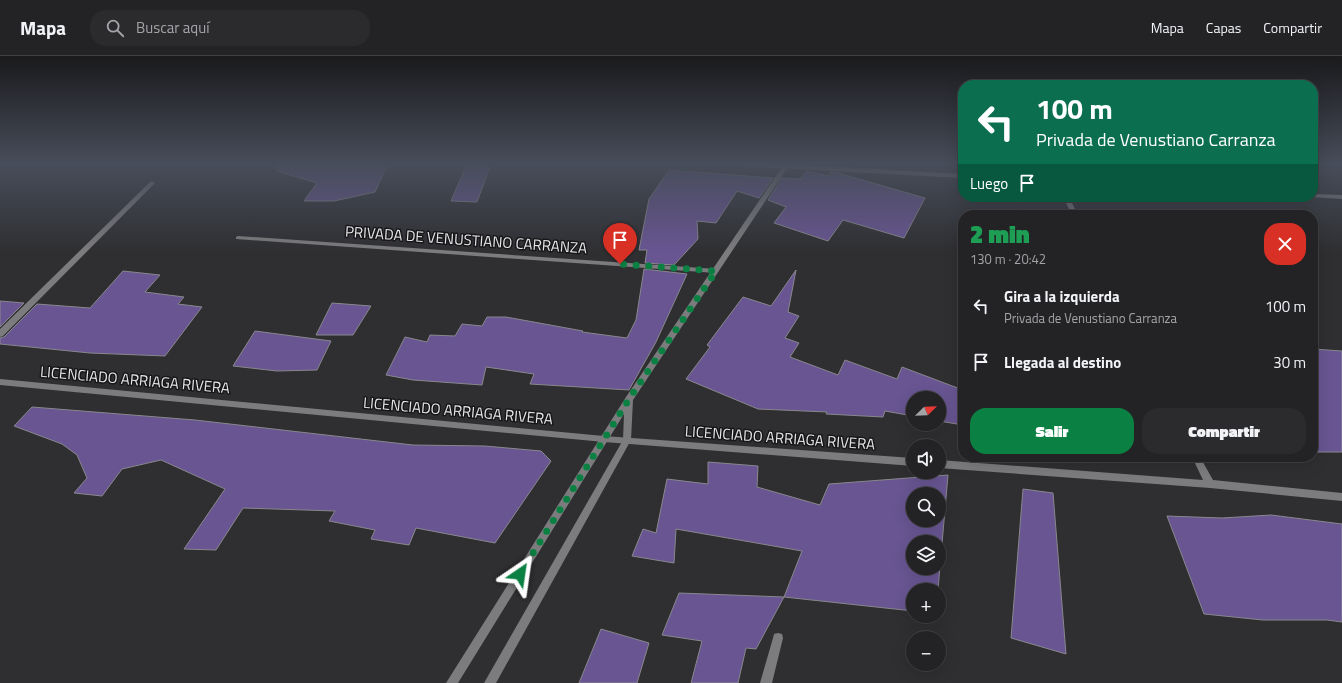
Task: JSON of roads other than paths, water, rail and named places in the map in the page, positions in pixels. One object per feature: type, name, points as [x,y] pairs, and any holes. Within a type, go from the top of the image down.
[{"type":"street","points":[[0,334],[142,193]]},
{"type":"street","points":[[452,683],[629,399],[768,193]]},
{"type":"street","points":[[1318,196],[1342,197]]},
{"type":"street","name":"PRIVADA DE VENUSTIANO CARRANZA","points":[[238,238],[716,271]]},
{"type":"street","name":"LICENCIADO ARRIAGA RIVERA","points":[[0,382],[604,439],[906,461]]},
{"type":"street","points":[[490,683],[627,440],[629,399]]},
{"type":"street","points":[[1199,462],[1210,484]]},
{"type":"street","points":[[946,465],[1210,484],[1342,497]]},
{"type":"street","points":[[766,683],[778,638]]}]
